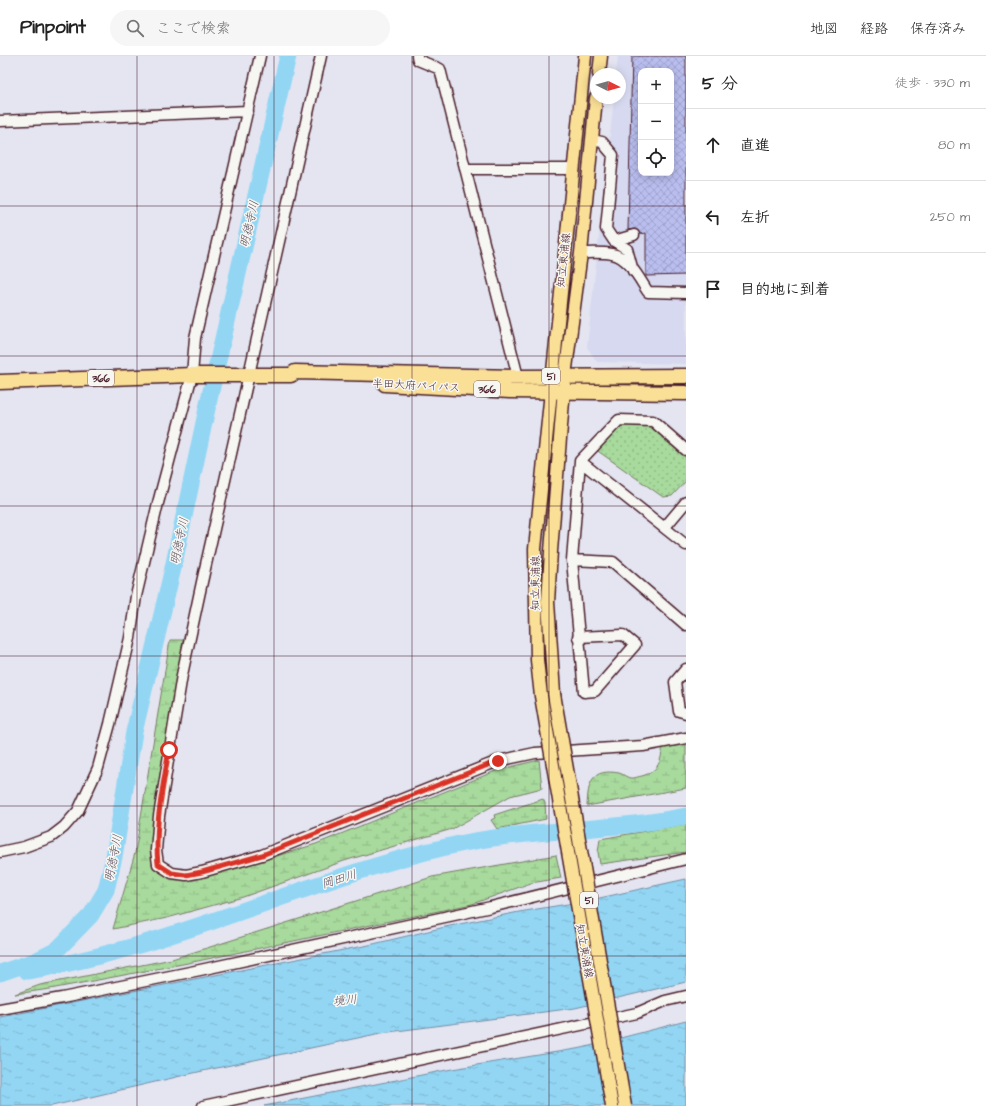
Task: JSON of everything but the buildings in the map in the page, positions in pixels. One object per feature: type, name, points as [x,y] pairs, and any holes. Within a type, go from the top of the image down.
[{"type":"highway","name":"半田大府パイパス","points":[[0,382],[197,375],[291,375],[295,372],[518,377],[686,376]]},
{"type":"highway","name":"半田大府パイパス","points":[[291,375],[296,379],[550,391],[686,393]]},
{"type":"main road","name":"知立東浦線","points":[[585,56],[551,376],[535,549],[537,660],[541,696],[612,1106]]},
{"type":"main road","points":[[600,68],[601,56]]},
{"type":"main road","name":"知立東浦線","points":[[595,104],[581,253],[565,376],[548,602],[554,694],[625,1106]]},
{"type":"street","points":[[0,852],[24,847],[51,837],[64,827],[78,811],[98,768],[130,638],[136,596],[156,510],[197,375],[195,338],[260,56]]},
{"type":"street","points":[[321,56],[202,582],[181,683],[159,816],[156,850],[158,864],[172,873],[186,875],[262,855],[498,761],[536,753],[643,746],[686,738]]},
{"type":"street","points":[[417,56],[418,60],[440,68],[518,377]]},
{"type":"street","points":[[0,121],[248,111]]},
{"type":"street","points":[[592,140],[602,142],[613,155],[606,229],[614,241],[627,249],[633,271]]},
{"type":"street","points":[[466,169],[572,169]]},
{"type":"street","points":[[614,241],[634,235]]},
{"type":"street","points":[[581,253],[614,254],[624,260],[648,292],[686,293]]},
{"type":"street","points":[[578,637],[624,635],[635,645],[595,691],[584,692],[578,637],[572,560],[580,461],[619,420],[653,421],[686,450]]},
{"type":"street","points":[[580,461],[686,545]]},
{"type":"street","points":[[665,527],[686,502]]},
{"type":"street","points":[[572,560],[614,562],[686,625]]},
{"type":"street","points":[[686,669],[675,682],[679,710],[686,713]]},
{"type":"street","points":[[0,1009],[62,998],[192,971],[484,908],[686,859]]},
{"type":"street","points":[[203,1106],[637,1013],[665,1001],[686,996]]},
{"type":"shaded area","points":[[618,56],[686,56],[686,364],[597,362],[587,347],[613,104],[626,104],[626,68],[617,68]]},
{"type":"green space","points":[[619,420],[653,421],[686,446],[686,481],[672,496],[663,497],[595,449]]},
{"type":"green space","points":[[170,640],[184,640],[158,864],[186,875],[238,868],[316,844],[498,770],[539,760],[542,788],[510,796],[452,829],[344,861],[243,897],[167,918],[113,929],[135,853]]},
{"type":"green space","points":[[686,740],[686,788],[587,806],[588,790],[593,779],[597,775],[610,772],[619,773],[632,778],[648,774],[658,765],[663,745]]},
{"type":"green space","points":[[543,799],[545,803],[546,819],[497,829],[491,820],[495,818],[494,815]]},
{"type":"green space","points":[[686,824],[686,852],[600,864],[598,852],[600,839]]},
{"type":"green space","points":[[556,855],[561,878],[531,883],[472,904],[188,963],[50,989],[15,994],[40,985],[172,959],[432,877]]},
{"type":"water","name":"境川","points":[[686,879],[686,982],[575,1008],[381,1033],[198,1072],[52,1106],[0,1106],[0,1017],[369,945],[445,927],[519,912],[586,901]]},
{"type":"water","points":[[686,1021],[686,1106],[264,1106],[452,1069],[582,1048]]},
{"type":"waterway","name":"明徳寺川","points":[[0,973],[35,961],[57,950],[91,915],[106,890],[114,857],[134,732],[173,568],[208,404],[288,56]]},
{"type":"waterway","name":"岡田川","points":[[27,971],[133,947],[341,877],[446,847],[505,836],[626,825],[686,816]]},
{"type":"route","points":[[169,750],[159,816],[156,850],[158,864],[172,873],[186,875],[262,855],[498,761]]}]
